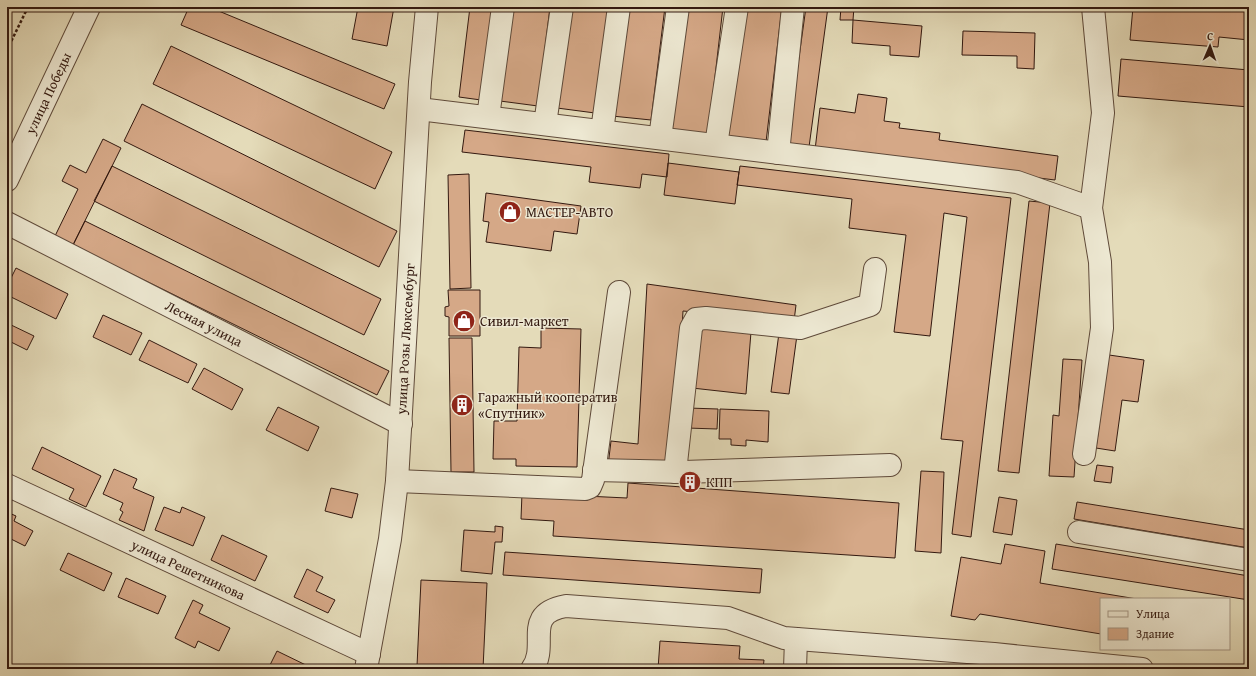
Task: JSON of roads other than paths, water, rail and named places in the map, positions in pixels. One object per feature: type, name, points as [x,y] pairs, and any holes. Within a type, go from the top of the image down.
[{"type":"street","name":"улица Победы","points":[[7,180],[89,7]]},
{"type":"street","name":"улица Розы Люксембург","points":[[368,662],[390,539],[397,481],[419,109],[427,7]]},
{"type":"street","points":[[488,117],[503,7]]},
{"type":"street","points":[[545,124],[562,7]]},
{"type":"street","points":[[602,131],[619,7]]},
{"type":"street","points":[[660,138],[678,7]]},
{"type":"street","points":[[716,145],[737,7]]},
{"type":"street","points":[[778,153],[793,7]]},
{"type":"street","points":[[1084,454],[1102,328],[1100,262],[1091,208],[1103,113],[1093,7]]},
{"type":"street","points":[[419,109],[1017,182],[1091,208]]},
{"type":"street","name":"Лесная улица","points":[[7,223],[401,424]]},
{"type":"street","points":[[675,472],[691,328],[696,319],[706,318],[800,328],[870,305],[875,269]]},
{"type":"street","points":[[397,481],[585,489],[592,484],[619,292]]},
{"type":"street","points":[[594,470],[675,472],[890,465]]},
{"type":"street","name":"улица Решетникова","points":[[7,485],[368,662]]},
{"type":"street","points":[[1080,532],[1249,560]]},
{"type":"street","points":[[532,669],[537,658],[541,618],[555,608],[566,606],[728,618],[784,638],[994,654],[1142,669]]},
{"type":"street","points":[[795,669],[796,639]]},
{"type":"place","name":"МАСТЕР-АВТО","points":[[510,212]]},
{"type":"place","name":"Сивил-маркет","points":[[464,321]]},
{"type":"place","name":"Гаражный кооператив «Спутник»","points":[[462,405]]},
{"type":"place","name":"КПП","points":[[690,482]]}]
